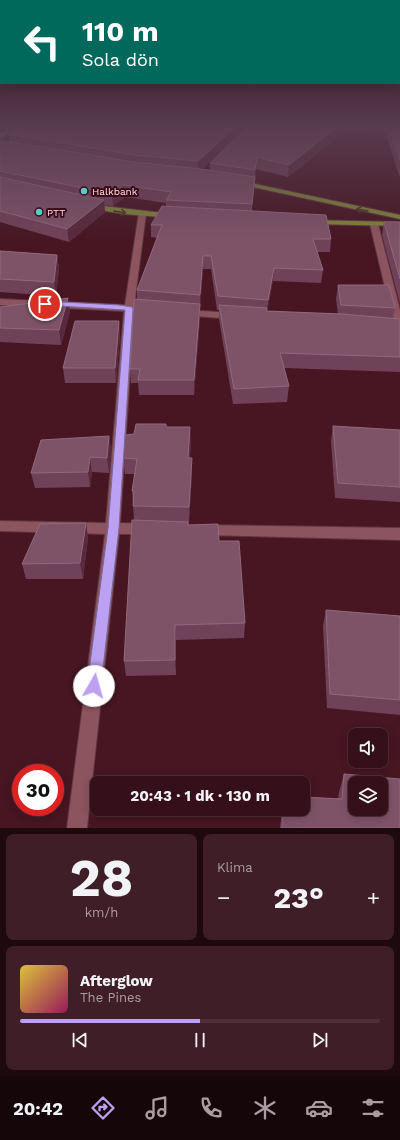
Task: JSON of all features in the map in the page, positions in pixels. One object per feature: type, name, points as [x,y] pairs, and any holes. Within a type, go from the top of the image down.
[{"type":"main road","points":[[229,180],[400,217]]},
{"type":"main road","points":[[83,205],[142,214],[180,216]]},
{"type":"main road","points":[[303,222],[400,224]]},
{"type":"street","points":[[77,828],[113,528],[129,309],[142,214]]},
{"type":"street","points":[[374,224],[398,329]]},
{"type":"street","points":[[0,302],[119,307],[145,310]]},
{"type":"street","points":[[177,312],[240,317]]},
{"type":"street","points":[[0,526],[161,529]]},
{"type":"street","points":[[193,530],[400,534]]},
{"type":"building","points":[[0,163],[140,163],[201,169],[255,177],[252,204],[166,200],[171,192],[124,185],[112,194],[0,171]]},
{"type":"building","points":[[210,163],[256,163],[255,170]]},
{"type":"building","points":[[280,163],[292,163],[289,165]]},
{"type":"building","points":[[0,177],[104,200],[67,229],[0,211]]},
{"type":"building","points":[[162,206],[326,215],[331,239],[313,239],[323,270],[274,268],[268,300],[218,296],[211,256],[203,256],[200,295],[137,290],[162,225],[151,225]]},
{"type":"building","points":[[384,222],[400,222],[400,279]]},
{"type":"building","points":[[0,251],[57,255],[54,282],[0,279]]},
{"type":"building","points":[[338,285],[389,285],[395,308],[341,305]]},
{"type":"building","points":[[68,298],[59,330],[0,328],[0,307]]},
{"type":"building","points":[[134,299],[200,304],[194,380],[138,380],[140,369],[130,369]]},
{"type":"building","points":[[219,305],[267,308],[266,311],[342,314],[400,319],[400,357],[280,353],[289,386],[234,389]]},
{"type":"building","points":[[75,321],[119,321],[115,368],[63,368]]},
{"type":"building","points":[[136,424],[166,424],[166,427],[190,427],[188,458],[192,458],[189,507],[133,506],[134,491],[132,491],[137,459],[123,458],[125,435],[134,434]]},
{"type":"building","points":[[333,426],[400,430],[400,487],[338,483]]},
{"type":"building","points":[[109,436],[107,458],[90,457],[88,472],[31,473],[41,440]]},
{"type":"building","points":[[132,520],[188,522],[188,525],[218,524],[219,541],[239,541],[245,623],[175,625],[175,660],[124,661]]},
{"type":"building","points":[[86,523],[80,563],[22,564],[40,524]]},
{"type":"building","points":[[326,610],[400,616],[400,700],[330,694]]},
{"type":"building","points":[[344,774],[366,776],[348,776],[348,816],[388,816],[388,778],[400,779],[400,828],[282,828],[283,816],[310,816],[310,797],[342,799]]},
{"type":"place","name":"Halkbank","points":[[84,191]]},
{"type":"place","name":"PTT","points":[[39,212]]},
{"type":"route","points":[[45,304],[119,307],[129,309],[113,528],[94,686]]}]
